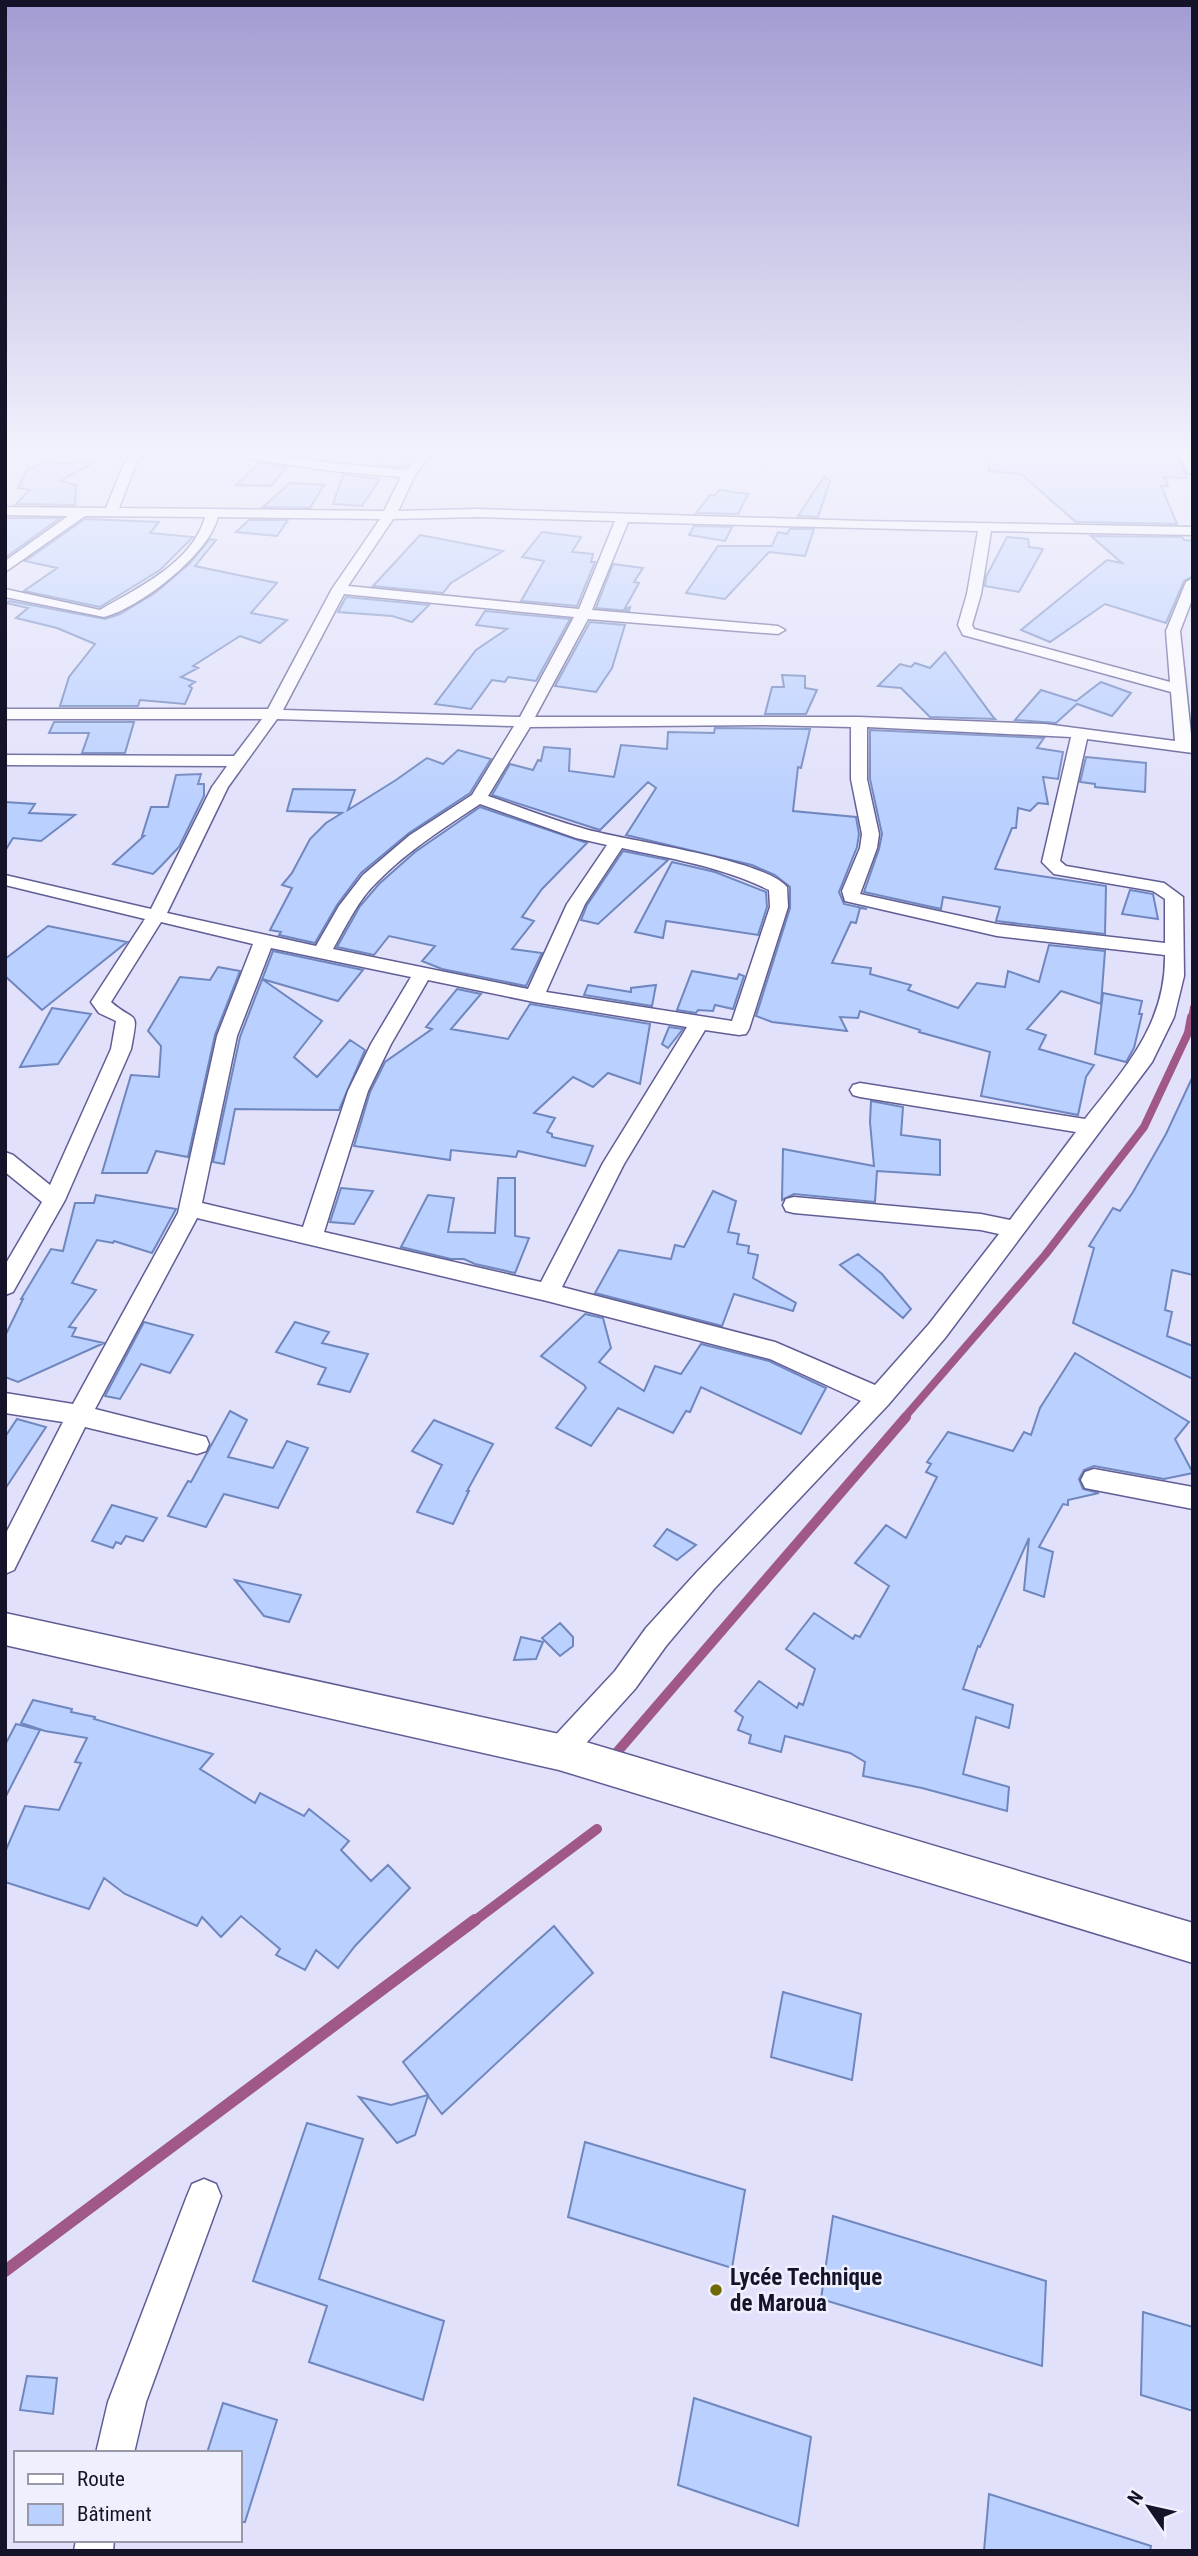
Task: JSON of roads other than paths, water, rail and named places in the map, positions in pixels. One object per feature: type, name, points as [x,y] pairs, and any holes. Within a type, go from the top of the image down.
[{"type":"street","points":[[5,593],[95,614],[104,613],[171,569]]},
{"type":"street","points":[[5,1286],[54,1200],[121,1049],[126,1023],[124,1017],[106,1009],[101,1002],[156,916],[220,788],[273,714],[339,589],[353,569]]},
{"type":"street","points":[[321,953],[348,906],[369,879],[416,839],[478,798],[525,722],[583,614],[602,569]]},
{"type":"street","points":[[978,569],[965,625],[968,632],[1178,689]]},
{"type":"street","points":[[5,714],[273,714],[525,722],[859,722],[1015,727],[1188,747],[1178,689],[1173,631],[1193,582]]},
{"type":"street","points":[[339,589],[583,614],[778,630]]},
{"type":"street","points":[[859,722],[859,773],[871,825],[867,855],[851,889],[851,897],[997,930],[1173,950]]},
{"type":"street","points":[[558,1752],[625,1680],[656,1637],[705,1581],[879,1398],[937,1331],[1145,1057],[1164,1017],[1175,976],[1174,897],[1167,891],[1060,870],[1051,862],[1080,733]]},
{"type":"street","points":[[5,760],[239,761]]},
{"type":"street","points":[[5,880],[264,942],[534,996],[739,1029],[779,907],[779,890],[775,884],[707,861],[582,834],[478,798]]},
{"type":"street","points":[[534,996],[576,904],[617,843]]},
{"type":"street","points":[[5,1562],[79,1415],[191,1209],[191,1197],[227,1036],[264,942]]},
{"type":"street","points":[[311,1237],[358,1091],[381,1044],[424,973]]},
{"type":"street","points":[[547,1292],[614,1163],[699,1023]]},
{"type":"street","points":[[860,1090],[1090,1127]]},
{"type":"street","points":[[5,1160],[54,1200]]},
{"type":"street","points":[[794,1205],[969,1221],[1016,1230]]},
{"type":"street","points":[[191,1209],[547,1292],[775,1351],[879,1398]]},
{"type":"street","points":[[5,1403],[79,1415],[197,1444]]},
{"type":"street","points":[[1094,1480],[1193,1498]]},
{"type":"street","points":[[5,1629],[558,1752],[1193,1943]]},
{"type":"street","points":[[115,2451],[127,2402],[204,2196]]},
{"type":"waterway","points":[[1191,1019],[1193,1007]]},
{"type":"waterway","points":[[904,1418],[1045,1255],[1144,1127],[1188,1033],[1191,1017]]},
{"type":"waterway","points":[[618,1751],[906,1417]]},
{"type":"waterway","points":[[473,1922],[597,1829]]},
{"type":"waterway","points":[[5,2271],[475,1920]]},
{"type":"place","name":"Lycée Technique de Maroua","points":[[716,2290]]}]
